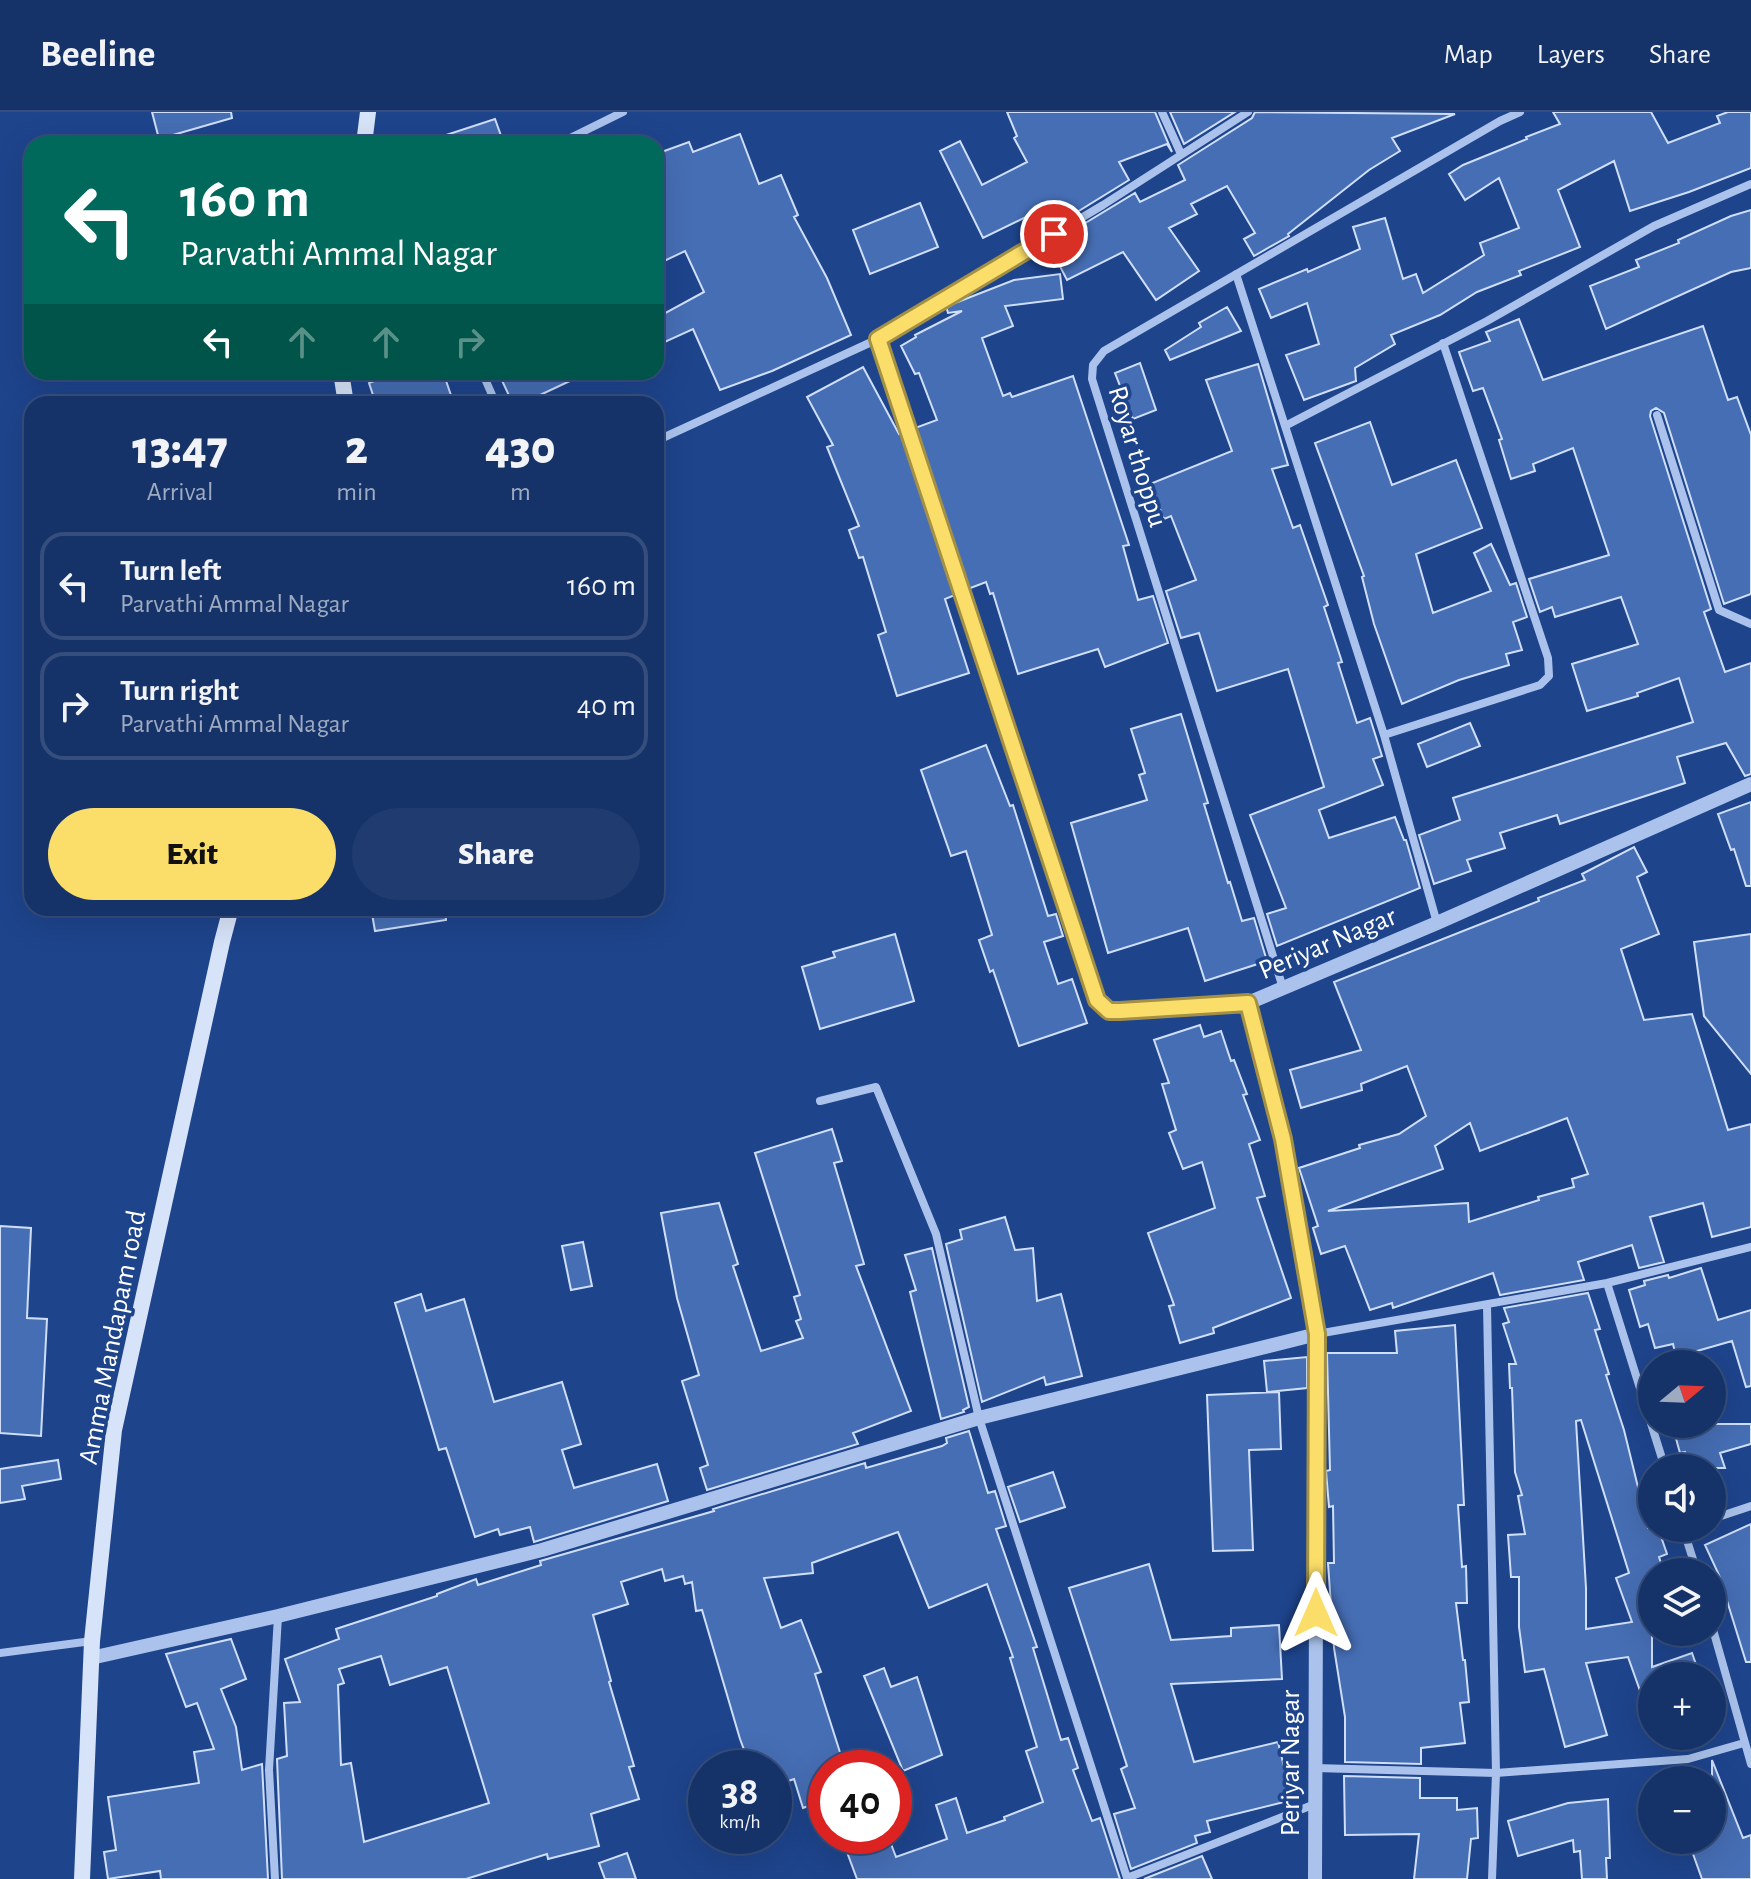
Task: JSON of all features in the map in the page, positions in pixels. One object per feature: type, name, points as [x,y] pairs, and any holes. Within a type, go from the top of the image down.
[{"type":"main road","name":"Amma Mandapam road","points":[[82,1879],[91,1649],[114,1430],[229,916]]},
{"type":"street","points":[[574,136],[623,112]]},
{"type":"street","points":[[1162,112],[1181,154]]},
{"type":"street","points":[[664,437],[878,339],[1103,205],[1248,112]]},
{"type":"street","name":"Royar thoppu","points":[[1283,988],[1092,379],[1093,365],[1104,351],[1520,112]]},
{"type":"street","points":[[1285,426],[1654,226],[1751,184]]},
{"type":"street","points":[[1236,274],[1384,735],[1437,923]]},
{"type":"street","points":[[878,339],[1097,1000],[1109,1011],[1248,1003]]},
{"type":"street","points":[[1384,735],[1538,685],[1549,676],[1548,658],[1443,343]]},
{"type":"street","points":[[1657,415],[1719,610],[1751,624]]},
{"type":"street","name":"Periyar Nagar","points":[[1315,1879],[1317,1334],[1283,1139],[1248,1003],[1751,784]]},
{"type":"street","points":[[820,1101],[876,1087],[936,1234],[979,1418],[1125,1878],[1315,1804]]},
{"type":"street","points":[[0,1653],[91,1649],[278,1616],[542,1550],[979,1418],[1317,1334],[1607,1283],[1751,1247]]},
{"type":"street","points":[[1607,1283],[1661,1454]]},
{"type":"street","points":[[1487,1305],[1496,1773],[1492,1879]]},
{"type":"street","points":[[1726,1514],[1751,1506]]},
{"type":"street","points":[[275,1879],[269,1770],[278,1616]]},
{"type":"street","points":[[1717,1646],[1751,1764]]},
{"type":"street","points":[[1315,1768],[1496,1773],[1688,1759],[1744,1743]]},
{"type":"building","points":[[152,112],[231,112],[232,118],[169,136],[158,136]]},
{"type":"building","points":[[1007,112],[1155,112],[1172,152],[1167,144],[1119,162],[1129,180],[1043,233],[1037,221],[1032,222],[1030,215],[983,238],[940,151],[960,141],[982,185],[1027,162],[1014,138],[1017,136]]},
{"type":"building","points":[[1170,112],[1235,112],[1184,144]]},
{"type":"building","points":[[1255,112],[1455,114],[1392,138],[1400,151],[1369,170],[1289,236],[1254,256],[1244,239],[1255,233],[1227,186],[1191,204],[1197,214],[1169,228],[1199,271],[1156,300],[1123,252],[1067,280],[1049,245],[1135,193],[1140,202],[1185,180],[1178,165],[1252,118]]},
{"type":"building","points":[[1553,112],[1651,112],[1668,143],[1720,123],[1717,116],[1728,112],[1751,112],[1751,168],[1630,211],[1614,161],[1558,190],[1580,247],[1519,271],[1521,275],[1477,292],[1440,315],[1391,335],[1395,344],[1355,368],[1356,381],[1304,400],[1286,355],[1319,344],[1307,303],[1271,318],[1259,289],[1360,249],[1353,227],[1385,218],[1403,279],[1416,274],[1423,293],[1484,255],[1480,243],[1519,228],[1499,178],[1465,200],[1449,174],[1463,165],[1560,124]]},
{"type":"building","points":[[495,119],[501,136],[443,136]]},
{"type":"building","points":[[740,134],[759,184],[781,175],[798,215],[794,217],[827,278],[851,335],[772,371],[720,390],[693,329],[664,342],[664,314],[704,292],[685,251],[664,261],[664,151],[689,142],[693,152]]},
{"type":"building","points":[[920,203],[938,247],[870,274],[853,230]]},
{"type":"building","points":[[1751,210],[1751,268],[1731,272],[1606,329],[1590,286],[1639,267],[1636,260],[1679,243],[1678,240]]},
{"type":"building","points":[[1060,274],[1063,299],[1005,306],[1013,326],[982,338],[1003,396],[1010,393],[1012,397],[1073,376],[1129,545],[1123,546],[1138,600],[1153,596],[1168,643],[1105,667],[1098,649],[1018,674],[993,593],[990,594],[986,582],[968,589],[915,428],[937,420],[919,373],[915,374],[901,346],[915,335],[962,311],[948,313],[946,306],[1014,280]]},
{"type":"building","points":[[1227,307],[1241,331],[1170,360],[1165,350],[1201,327],[1199,323]]},
{"type":"building","points":[[1519,319],[1543,380],[1703,326],[1728,400],[1737,397],[1751,435],[1751,594],[1724,604],[1664,413],[1656,408],[1650,416],[1711,609],[1704,612],[1725,672],[1751,663],[1751,774],[1745,776],[1726,743],[1677,757],[1685,783],[1560,824],[1557,815],[1500,833],[1505,848],[1467,860],[1471,871],[1434,884],[1419,835],[1460,820],[1453,798],[1693,722],[1679,678],[1637,693],[1638,696],[1587,711],[1572,664],[1638,644],[1621,597],[1555,617],[1552,607],[1540,612],[1529,579],[1609,555],[1573,448],[1533,464],[1535,471],[1511,479],[1499,440],[1502,439],[1483,388],[1473,391],[1459,352],[1490,341],[1486,332]]},
{"type":"building","points":[[1140,363],[1156,410],[1133,419],[1115,373]]},
{"type":"building","points":[[1258,364],[1288,465],[1272,469],[1293,528],[1300,525],[1328,605],[1324,607],[1357,723],[1370,718],[1382,756],[1373,759],[1383,785],[1319,810],[1329,838],[1395,817],[1406,840],[1420,888],[1277,946],[1267,914],[1286,908],[1250,815],[1324,787],[1288,669],[1217,691],[1199,633],[1181,638],[1166,591],[1196,580],[1171,516],[1164,519],[1150,484],[1232,451],[1206,380]]},
{"type":"building","points":[[863,367],[899,434],[902,433],[955,595],[945,599],[969,673],[897,696],[878,635],[886,632],[863,557],[859,558],[849,530],[859,526],[827,447],[833,445],[807,397]]},
{"type":"building","points":[[377,380],[446,380],[451,396],[373,396],[369,383]]},
{"type":"building","points":[[502,380],[572,380],[538,396],[509,396]]},
{"type":"building","points":[[1370,422],[1392,485],[1456,460],[1482,528],[1416,554],[1433,613],[1491,591],[1474,553],[1491,544],[1510,585],[1516,583],[1527,617],[1513,622],[1522,650],[1506,654],[1509,665],[1459,680],[1402,704],[1374,624],[1364,576],[1315,443]]},
{"type":"building","points":[[1181,714],[1228,883],[1242,921],[1254,918],[1267,961],[1205,981],[1188,928],[1108,953],[1071,823],[1147,800],[1139,775],[1145,773],[1131,729]]},
{"type":"building","points":[[1470,723],[1480,746],[1427,767],[1418,744]]},
{"type":"building","points":[[986,745],[1010,806],[1013,805],[1048,916],[1056,914],[1063,936],[1044,942],[1058,984],[1072,979],[1087,1023],[1019,1046],[993,970],[990,972],[979,940],[992,935],[966,851],[951,856],[921,770]]},
{"type":"building","points":[[1751,802],[1751,886],[1746,886],[1718,814]]},
{"type":"building","points":[[1634,847],[1647,872],[1637,877],[1659,934],[1621,949],[1644,1020],[1692,1014],[1728,1130],[1751,1124],[1751,1227],[1712,1237],[1703,1203],[1650,1217],[1664,1262],[1639,1268],[1632,1245],[1578,1262],[1584,1280],[1500,1295],[1493,1273],[1393,1308],[1392,1303],[1370,1310],[1345,1246],[1321,1254],[1313,1228],[1318,1226],[1299,1168],[1360,1148],[1359,1145],[1399,1134],[1426,1116],[1407,1066],[1361,1084],[1362,1090],[1301,1108],[1290,1070],[1361,1050],[1334,982],[1539,901],[1538,898],[1585,880],[1582,874]],"holes":[[[1567,1118],[1588,1174],[1572,1179],[1574,1187],[1469,1222],[1468,1203],[1328,1211],[1443,1169],[1435,1146],[1470,1123],[1480,1151]]]},
{"type":"building","points":[[372,916],[446,916],[446,920],[375,931]]},
{"type":"building","points":[[895,934],[914,1001],[820,1029],[802,967],[835,957],[833,952]]},
{"type":"building","points":[[1751,934],[1751,1074],[1704,1016],[1694,942]]},
{"type":"building","points":[[1200,1025],[1204,1037],[1221,1031],[1247,1094],[1243,1095],[1260,1140],[1249,1144],[1265,1196],[1257,1198],[1291,1298],[1213,1328],[1214,1333],[1180,1343],[1169,1306],[1174,1305],[1148,1233],[1215,1208],[1202,1162],[1183,1169],[1169,1133],[1176,1130],[1162,1084],[1169,1083],[1154,1040]]},
{"type":"building","points":[[832,1129],[842,1161],[834,1163],[864,1264],[856,1266],[911,1411],[853,1433],[858,1444],[707,1490],[700,1468],[708,1465],[682,1381],[699,1375],[677,1298],[661,1213],[719,1203],[738,1264],[733,1266],[761,1351],[803,1338],[796,1321],[801,1319],[794,1297],[800,1295],[755,1153]]},
{"type":"building","points":[[1005,1217],[1015,1250],[1033,1248],[1037,1301],[1061,1294],[1082,1376],[1046,1385],[1044,1377],[982,1402],[946,1244],[962,1239],[960,1230]]},
{"type":"building","points":[[0,1226],[31,1228],[27,1318],[47,1319],[41,1436],[0,1433]]},
{"type":"building","points":[[583,1242],[592,1286],[571,1290],[562,1246]]},
{"type":"building","points":[[932,1248],[969,1407],[964,1412],[941,1419],[910,1292],[916,1290],[905,1255]]},
{"type":"building","points":[[1701,1268],[1718,1320],[1751,1310],[1751,1386],[1746,1387],[1732,1341],[1700,1350],[1674,1350],[1673,1344],[1655,1348],[1648,1324],[1640,1327],[1629,1290],[1645,1285],[1644,1281],[1668,1275],[1669,1278]]},
{"type":"building","points":[[1588,1293],[1600,1329],[1595,1330],[1609,1374],[1606,1375],[1638,1487],[1638,1542],[1663,1542],[1667,1554],[1659,1558],[1638,1558],[1638,1646],[1652,1646],[1652,1662],[1638,1662],[1638,1685],[1628,1657],[1586,1663],[1607,1735],[1565,1747],[1544,1669],[1525,1672],[1519,1627],[1519,1577],[1511,1577],[1508,1535],[1525,1534],[1518,1496],[1522,1495],[1515,1472],[1510,1388],[1509,1364],[1516,1364],[1503,1324],[1509,1322],[1504,1308]],"holes":[[[1581,1420],[1629,1573],[1616,1578],[1632,1622],[1586,1629],[1576,1421]]]},
{"type":"building","points":[[421,1294],[426,1311],[464,1299],[494,1402],[562,1382],[581,1444],[562,1450],[574,1488],[657,1464],[668,1501],[534,1542],[530,1527],[500,1535],[498,1529],[475,1537],[446,1448],[439,1450],[395,1303]]},
{"type":"building","points":[[1455,1325],[1464,1505],[1458,1505],[1467,1603],[1456,1603],[1469,1702],[1460,1703],[1465,1743],[1421,1748],[1421,1764],[1345,1762],[1345,1717],[1334,1648],[1328,1563],[1334,1563],[1333,1506],[1329,1507],[1326,1471],[1330,1470],[1327,1353],[1397,1353],[1395,1331]]},
{"type":"building","points":[[1307,1357],[1307,1388],[1267,1392],[1264,1361]]},
{"type":"building","points":[[1279,1392],[1281,1449],[1249,1450],[1253,1550],[1213,1551],[1207,1395]]},
{"type":"building","points":[[1726,1424],[1751,1424],[1751,1444],[1720,1454],[1680,1453],[1676,1438],[1726,1438]]},
{"type":"building","points":[[969,1431],[988,1493],[995,1491],[1006,1526],[996,1529],[1037,1647],[1033,1648],[1061,1740],[1068,1738],[1078,1768],[1073,1770],[1092,1821],[1100,1818],[1120,1879],[857,1879],[848,1854],[895,1854],[896,1857],[912,1854],[912,1851],[947,1839],[936,1805],[956,1798],[967,1833],[1043,1802],[1026,1751],[1037,1747],[1010,1658],[1013,1657],[987,1584],[929,1608],[898,1532],[812,1563],[813,1573],[764,1578],[781,1628],[801,1620],[821,1672],[815,1674],[839,1750],[808,1750],[808,1806],[803,1808],[792,1780],[792,1750],[744,1750],[702,1610],[696,1611],[692,1582],[685,1584],[683,1576],[665,1581],[662,1569],[621,1582],[628,1604],[593,1615],[634,1766],[629,1767],[639,1799],[591,1814],[599,1846],[548,1859],[547,1854],[466,1879],[282,1879],[277,1759],[287,1756],[284,1703],[300,1702],[285,1659],[339,1639],[336,1629],[437,1596],[476,1579],[478,1585],[541,1565],[540,1561],[865,1463],[866,1468],[947,1443],[946,1438]],"holes":[[[381,1656],[390,1685],[447,1667],[489,1803],[364,1842],[351,1763],[341,1765],[338,1685],[344,1683],[339,1669]]]},
{"type":"building","points":[[58,1460],[61,1479],[22,1486],[25,1499],[0,1503],[0,1469]]},
{"type":"building","points":[[1053,1472],[1065,1507],[1020,1522],[1008,1487]]},
{"type":"building","points":[[1751,1524],[1751,1662],[1746,1662],[1726,1598],[1726,1558],[1711,1558],[1705,1545],[1726,1542],[1726,1535]]},
{"type":"building","points":[[1149,1564],[1171,1640],[1231,1636],[1231,1628],[1279,1625],[1282,1679],[1171,1684],[1194,1762],[1278,1742],[1292,1800],[1207,1821],[1210,1832],[1195,1836],[1197,1843],[1131,1869],[1114,1814],[1135,1808],[1121,1769],[1127,1766],[1069,1588]]},
{"type":"building","points":[[231,1639],[246,1679],[221,1689],[236,1727],[242,1770],[262,1764],[268,1879],[161,1879],[160,1871],[108,1879],[104,1852],[116,1850],[108,1797],[199,1783],[194,1752],[214,1749],[197,1703],[186,1707],[166,1654]]},
{"type":"building","points":[[1692,1653],[1695,1662],[1666,1662]]},
{"type":"building","points":[[884,1668],[891,1687],[917,1677],[942,1755],[912,1767],[912,1750],[894,1750],[864,1676]]},
{"type":"building","points":[[1344,1776],[1420,1778],[1420,1798],[1457,1798],[1457,1810],[1477,1808],[1478,1838],[1471,1839],[1467,1879],[1414,1879],[1419,1834],[1345,1835]]},
{"type":"building","points":[[1726,1795],[1743,1838],[1751,1835],[1751,1879],[1702,1879],[1693,1854],[1726,1854]]},
{"type":"building","points":[[1608,1799],[1610,1858],[1606,1858],[1607,1879],[1582,1879],[1580,1851],[1574,1852],[1573,1840],[1518,1856],[1508,1821],[1568,1803]]},
{"type":"building","points":[[627,1853],[636,1879],[605,1879],[599,1863]]},
{"type":"building","points":[[1202,1856],[1212,1879],[1144,1879]]},
{"type":"route","points":[[1054,234],[878,339],[1097,1000],[1109,1011],[1248,1003],[1283,1139],[1317,1334],[1316,1613]]}]
